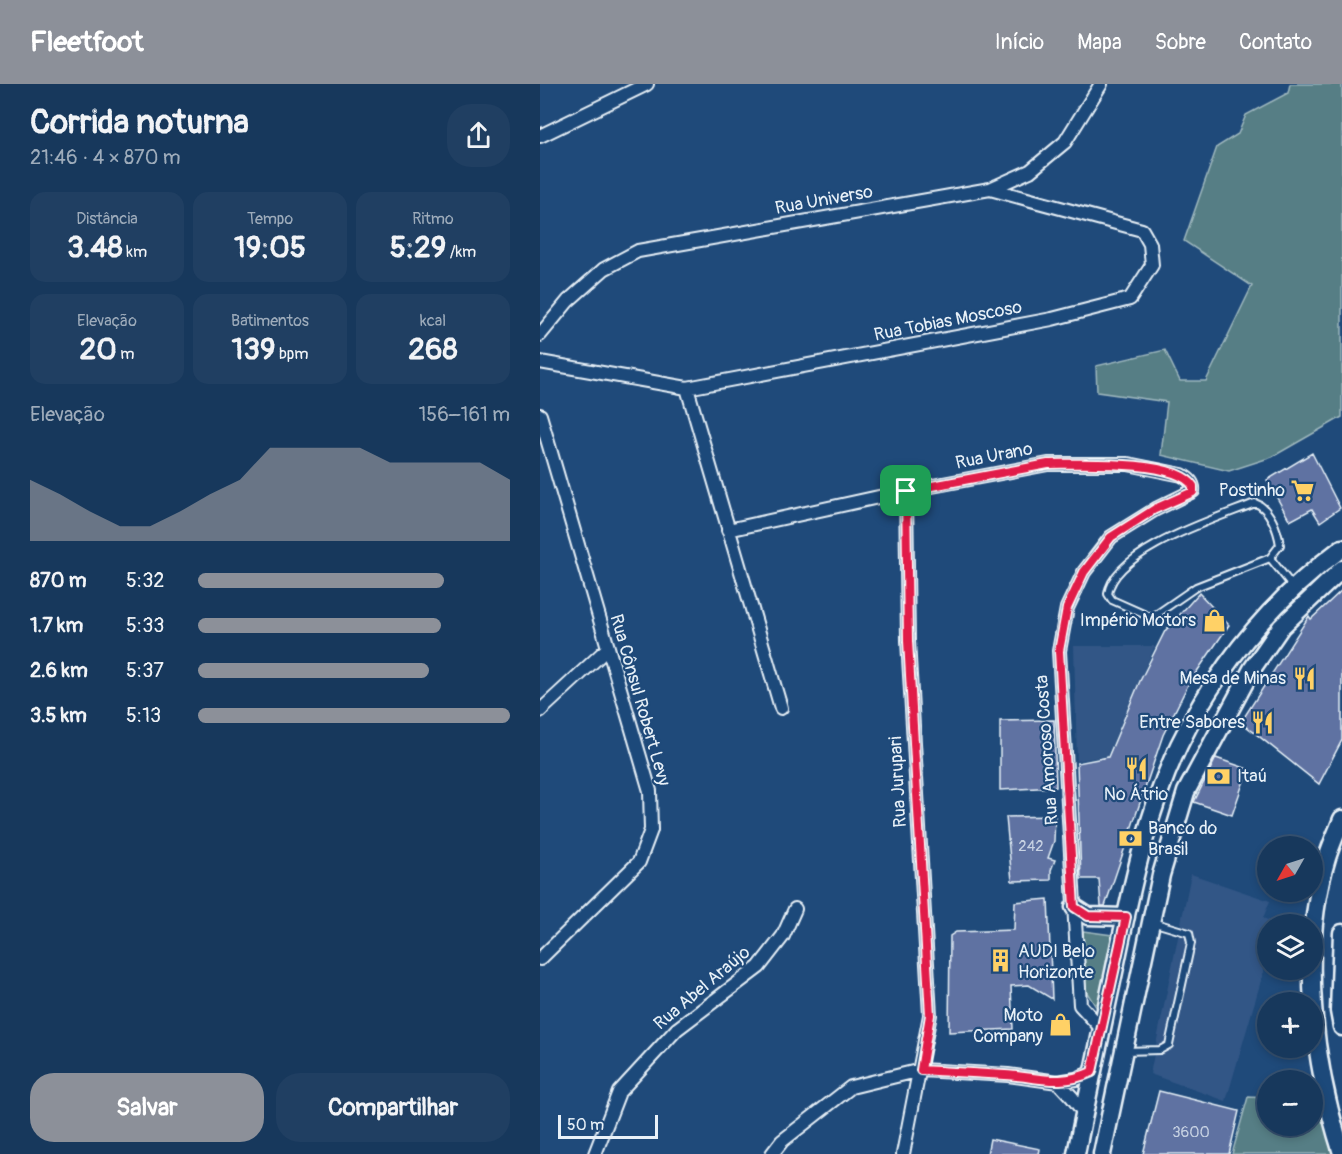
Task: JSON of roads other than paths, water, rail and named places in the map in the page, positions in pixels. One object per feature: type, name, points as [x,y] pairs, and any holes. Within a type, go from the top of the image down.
[{"type":"main road","points":[[1076,1154],[1126,917],[1150,826],[1178,747],[1198,709],[1233,654],[1271,609],[1342,548]]},
{"type":"main road","points":[[1102,1154],[1161,875],[1186,792],[1252,669],[1281,627],[1342,569]]},
{"type":"main road","points":[[1342,819],[1327,858],[1314,924],[1313,1005],[1325,1090],[1342,1153]]},
{"type":"main road","points":[[1074,907],[1088,916],[1126,917]]},
{"type":"main road","points":[[1342,933],[1339,1011],[1342,1028]]},
{"type":"street","points":[[540,136],[647,84]]},
{"type":"street","name":"Rua Universo","points":[[540,334],[568,302],[604,269],[638,251],[990,189],[1030,171],[1065,142],[1101,84]]},
{"type":"street","name":"Rua Tobias Moscoso","points":[[540,362],[687,388],[1052,319],[1130,299],[1143,282],[1152,265],[1150,244],[1142,230],[990,189]]},
{"type":"street","points":[[687,388],[781,708]]},
{"type":"street","name":"Rua Cônsul Robert Levy","points":[[540,415],[650,791],[651,830],[639,862],[540,959]]},
{"type":"street","name":"Rua Urano","points":[[728,530],[906,491],[1048,464],[1128,464],[1182,475],[1193,486]]},
{"type":"street","name":"Rua Amoroso Costa","points":[[1102,1029],[1080,1005],[1059,651],[1067,608],[1084,572],[1111,537],[1155,509],[1188,496],[1193,492],[1193,486]]},
{"type":"street","name":"Rua Jurupari","points":[[903,1154],[930,1015],[908,641],[906,491]]},
{"type":"street","points":[[540,711],[607,649]]},
{"type":"street","name":"Rua Abel Araújo","points":[[595,1154],[619,1092],[677,1029],[759,967],[783,936],[795,909]]},
{"type":"street","points":[[772,1154],[782,1141],[851,1087],[921,1070],[1008,1075],[1058,1082],[1076,1079],[1092,1072]]},
{"type":"street","points":[[1058,1082],[1084,1113]]},
{"type":"lane","points":[[1255,503],[1262,505],[1267,511],[1279,539],[1280,545],[1270,558],[1196,587],[1154,616],[1148,616],[1112,600],[1108,594],[1115,578],[1145,551],[1159,542],[1255,503]]},
{"type":"lane","points":[[1270,558],[1294,588]]},
{"type":"lane","points":[[1124,1051],[1160,1050],[1170,1045],[1191,943],[1189,933],[1184,930],[1152,922]]},
{"type":"place","name":"Postinho","points":[[1303,490]]},
{"type":"place","name":"Império Motors","points":[[1214,620]]},
{"type":"place","name":"Mesa de Minas","points":[[1304,678]]},
{"type":"place","name":"Entre Sabores","points":[[1263,722]]},
{"type":"place","name":"No Átrio","points":[[1136,768]]},
{"type":"place","name":"Itaú","points":[[1219,776]]},
{"type":"place","name":"Banco do Brasil","points":[[1130,838]]},
{"type":"place","name":"AUDI Belo Horizonte","points":[[1000,961]]},
{"type":"place","name":"Moto Company","points":[[1061,1025]]}]
